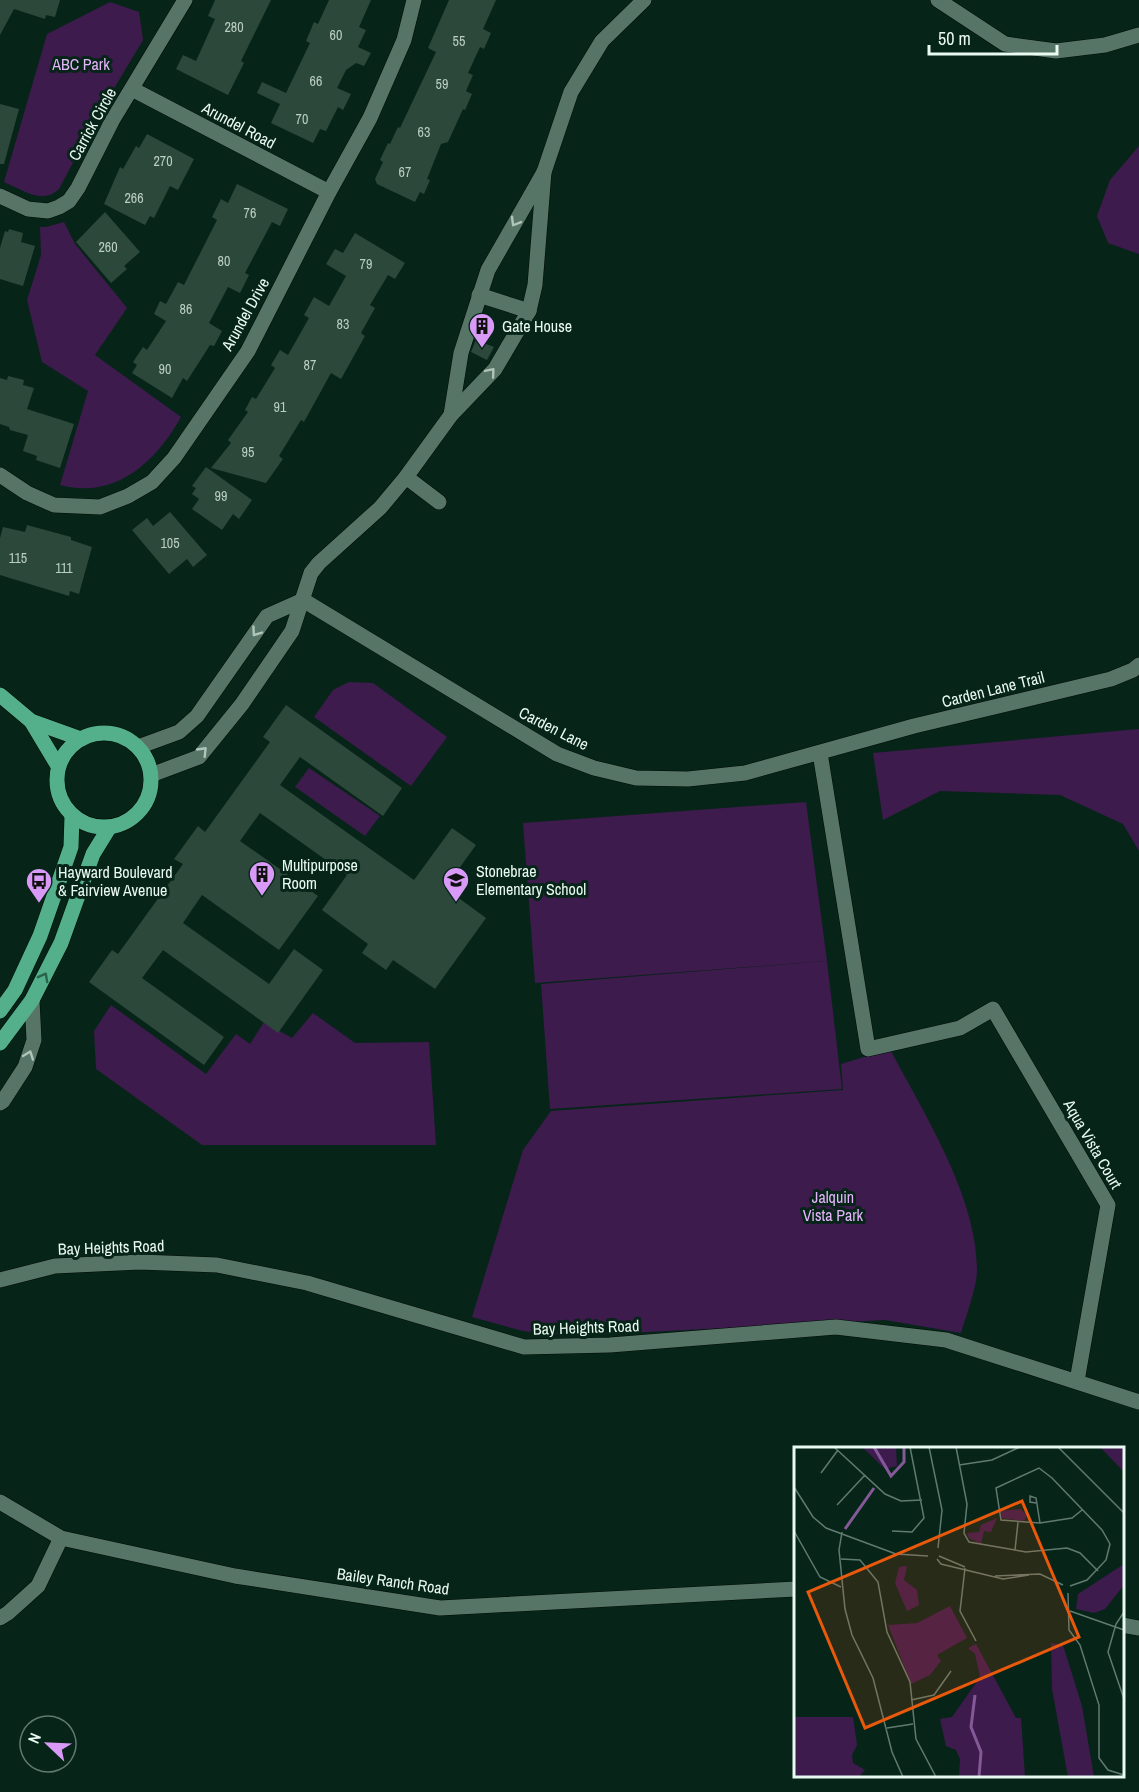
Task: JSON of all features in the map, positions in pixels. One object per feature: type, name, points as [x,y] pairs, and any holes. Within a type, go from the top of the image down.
[{"type":"main road","points":[[0,695],[31,721],[58,766]]},
{"type":"main road","points":[[31,721],[81,739]]},
{"type":"main road","points":[[95,733],[111,733],[126,738],[138,747],[147,760],[151,775],[150,790],[145,804],[136,816],[123,824],[109,828],[89,825],[72,816],[63,805],[56,779],[63,755],[71,746],[95,733]]},
{"type":"main road","points":[[0,1011],[15,990],[40,936],[71,847],[72,816]]},
{"type":"main road","points":[[0,1043],[32,1000],[62,943],[93,854],[109,828]]},
{"type":"street","name":"Carrick Circle","points":[[0,196],[28,209],[48,211],[69,201],[112,121],[185,0]]},
{"type":"street","name":"Arundel Drive","points":[[0,475],[27,493],[54,505],[100,507],[128,496],[152,482],[174,458],[248,351],[329,192],[370,118],[404,40],[414,0]]},
{"type":"street","points":[[451,415],[461,352],[479,295],[495,256],[544,172],[571,92],[602,41],[644,0]]},
{"type":"street","points":[[938,0],[1005,44],[1056,51],[1106,45],[1139,35]]},
{"type":"street","name":"Arundel Road","points":[[132,88],[329,192]]},
{"type":"street","points":[[151,775],[200,757],[242,704],[292,631],[311,573],[380,508],[406,477],[451,415],[495,369],[529,311],[536,285],[544,172]]},
{"type":"street","points":[[479,295],[529,311]]},
{"type":"street","points":[[406,477],[439,502]]},
{"type":"street","points":[[138,747],[179,732],[197,716],[267,616],[303,600]]},
{"type":"street","name":"Carden Lane","points":[[303,600],[557,754],[594,768],[636,778],[688,779],[745,773],[854,743]]},
{"type":"street","name":"Carden Lane Trail","points":[[854,743],[1111,679],[1139,665]]},
{"type":"street","name":"Aqua Vista Court","points":[[820,753],[868,1049],[960,1028],[993,1010],[1108,1205],[1077,1381]]},
{"type":"street","points":[[0,1103],[25,1067],[34,1040],[32,1000]]},
{"type":"street","name":"Bay Heights Road","points":[[0,1280],[55,1266],[140,1262],[217,1265],[307,1283],[524,1347],[610,1345],[836,1327],[946,1340],[1139,1402]]},
{"type":"street","name":"Bailey Ranch Road","points":[[0,1502],[61,1538],[235,1576],[440,1608],[794,1589]]},
{"type":"street","points":[[0,1618],[38,1586],[61,1538]]},
{"type":"street","points":[[1124,1625],[1139,1628]]},
{"type":"green space","name":"ABC Park","points":[[110,2],[139,12],[143,40],[97,117],[59,189],[53,194],[39,196],[4,182],[47,34]]},
{"type":"green space","points":[[1139,146],[1139,254],[1108,243],[1097,216],[1110,180]]},
{"type":"green space","points":[[64,222],[75,244],[127,308],[95,355],[181,417],[159,449],[132,474],[99,487],[80,488],[60,485],[88,391],[42,362],[27,300],[41,255],[40,227]]},
{"type":"green space","points":[[349,682],[373,683],[447,737],[411,786],[314,717],[333,690]]},
{"type":"green space","points":[[1139,729],[1139,851],[1123,824],[1060,795],[940,791],[883,820],[873,753]]},
{"type":"green space","points":[[309,768],[380,816],[365,836],[295,787]]},
{"type":"green space","points":[[806,802],[827,961],[535,983],[523,823]]},
{"type":"green space","points":[[827,961],[842,1089],[550,1109],[541,984]]},
{"type":"green space","points":[[111,1005],[206,1074],[236,1034],[250,1044],[264,1022],[292,1038],[313,1013],[355,1043],[429,1042],[436,1145],[202,1145],[96,1069],[94,1031]]},
{"type":"green space","name":"Jalquin Vista Park","points":[[890,1049],[946,1156],[968,1213],[975,1242],[977,1277],[961,1333],[885,1320],[568,1336],[523,1331],[472,1317],[523,1150],[551,1111],[843,1090],[841,1064]]},
{"type":"building","points":[[0,0],[60,0],[55,17],[46,15],[45,19],[14,9],[0,35]]},
{"type":"building","points":[[215,0],[271,0],[241,61],[244,63],[228,95],[176,69],[183,55],[196,61],[215,19],[208,16]]},
{"type":"building","points":[[329,0],[371,0],[359,27],[366,30],[358,47],[371,53],[364,66],[356,63],[346,70],[337,88],[351,94],[343,110],[338,107],[326,131],[320,129],[313,143],[271,123],[280,104],[257,93],[262,82],[286,93],[310,43],[306,41],[314,22],[318,24]]},
{"type":"building","points":[[449,0],[496,0],[483,29],[491,33],[484,49],[480,47],[468,73],[473,75],[466,91],[472,94],[448,142],[441,144],[427,179],[430,180],[424,194],[420,192],[415,202],[377,184],[375,179],[388,143],[390,144],[398,127],[400,128],[436,52],[428,48]]},
{"type":"building","points":[[0,104],[19,109],[4,164],[0,164]]},
{"type":"building","points":[[147,134],[194,159],[178,190],[170,186],[154,218],[150,216],[145,225],[104,204],[120,167],[123,169],[136,146],[139,148]]},
{"type":"building","points":[[237,184],[288,209],[280,226],[272,222],[245,273],[249,275],[240,293],[228,287],[209,323],[222,331],[214,346],[210,345],[187,381],[183,378],[172,398],[132,373],[137,365],[133,362],[143,347],[147,350],[166,321],[154,314],[160,301],[166,304],[178,282],[184,285],[217,220],[212,217],[221,199],[228,203]]},
{"type":"building","points":[[105,212],[140,252],[124,266],[127,269],[111,283],[76,242]]},
{"type":"building","points":[[9,229],[23,233],[21,242],[35,246],[23,286],[0,279],[0,248],[5,231],[8,232]]},
{"type":"building","points":[[355,233],[405,263],[395,279],[388,275],[370,305],[375,308],[361,333],[365,336],[341,379],[331,373],[304,422],[301,420],[279,456],[283,459],[266,483],[211,468],[231,443],[228,440],[248,412],[245,410],[252,397],[256,399],[275,368],[271,365],[280,350],[288,355],[309,318],[304,315],[314,297],[329,306],[346,276],[326,264],[335,249],[343,253]]},
{"type":"building","name":"Gate House","points":[[476,340],[494,347],[487,360],[471,352]]},
{"type":"building","points":[[8,376],[24,380],[23,385],[34,388],[27,409],[74,424],[60,468],[36,460],[37,456],[23,451],[28,435],[10,430],[9,427],[0,424],[0,378],[7,380]]},
{"type":"building","points":[[206,467],[252,500],[239,519],[233,514],[222,530],[192,509],[199,499],[192,494],[196,488],[192,486]]},
{"type":"building","points":[[170,512],[207,555],[193,567],[187,559],[169,574],[132,530],[147,518],[153,526]]},
{"type":"building","points":[[27,525],[71,537],[71,540],[92,547],[79,594],[70,591],[69,596],[0,575],[0,538],[3,527],[25,532]]},
{"type":"building","points":[[286,705],[402,788],[383,816],[300,757],[280,785],[414,880],[452,828],[476,845],[445,888],[486,918],[435,989],[393,960],[386,970],[362,953],[368,944],[322,910],[347,875],[260,813],[240,841],[318,896],[279,950],[202,895],[183,923],[269,984],[294,949],[323,970],[278,1033],[163,950],[142,978],[224,1037],[204,1065],[89,982],[112,950],[118,954],[183,864],[174,859],[198,826],[205,832],[270,742],[263,737]]},
{"type":"place","name":"Gate House","points":[[482,349]]},
{"type":"place","name":"Multipurpose Room","points":[[262,897]]},
{"type":"place","name":"Stonebrae Elementary School","points":[[456,903]]},
{"type":"place","name":"Hayward Boulevard & Fairview Avenue","points":[[39,904]]}]
